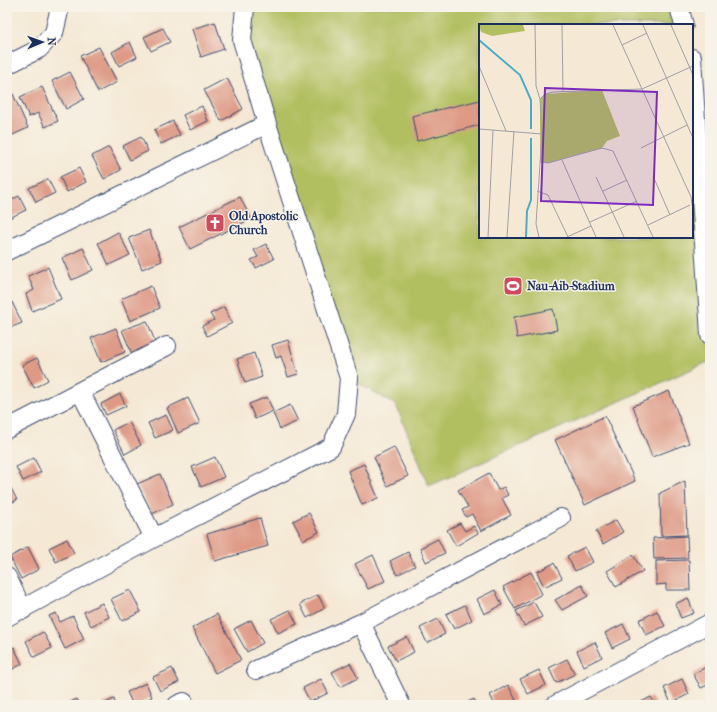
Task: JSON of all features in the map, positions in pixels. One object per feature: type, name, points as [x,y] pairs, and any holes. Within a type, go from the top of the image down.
[{"type":"street","points":[[7,65],[39,49],[54,34],[60,7]]},
{"type":"street","points":[[7,617],[23,610],[154,538],[331,447],[346,414],[349,378],[267,124],[242,40],[245,7]]},
{"type":"street","points":[[679,7],[684,24]]},
{"type":"street","points":[[693,63],[703,114],[710,335]]},
{"type":"street","points":[[7,251],[267,124]]},
{"type":"street","points":[[7,429],[167,346]]},
{"type":"street","points":[[80,391],[154,538]]},
{"type":"street","points":[[256,670],[361,623],[561,518]]},
{"type":"street","points":[[7,577],[23,610]]},
{"type":"street","points":[[361,623],[400,705]]},
{"type":"street","points":[[555,705],[710,623]]},
{"type":"green space","name":"Nau-Aib-Stadium","points":[[245,7],[679,7],[684,24],[479,24],[479,238],[693,238],[693,73],[710,335],[710,361],[429,486],[396,405],[349,378],[242,40]]},
{"type":"building","points":[[215,22],[224,49],[201,57],[192,29]]},
{"type":"building","points":[[163,28],[170,42],[151,51],[144,37]]},
{"type":"building","points":[[130,42],[137,57],[119,66],[112,52]]},
{"type":"building","points":[[99,47],[117,82],[98,92],[80,56]]},
{"type":"building","points":[[70,72],[84,99],[66,109],[52,81]]},
{"type":"building","points":[[227,78],[243,109],[221,121],[204,90]]},
{"type":"building","points":[[42,87],[58,121],[45,127],[38,113],[29,117],[20,97]]},
{"type":"building","points":[[13,94],[28,128],[8,137],[7,97]]},
{"type":"building","points":[[479,100],[479,125],[417,141],[412,116]]},
{"type":"building","points":[[202,106],[208,121],[190,130],[183,115]]},
{"type":"building","points":[[173,121],[180,135],[161,144],[154,130]]},
{"type":"building","points":[[141,137],[148,151],[130,160],[123,146]]},
{"type":"building","points":[[109,147],[121,170],[104,179],[92,156]]},
{"type":"building","points":[[79,168],[86,182],[67,192],[60,177]]},
{"type":"building","points":[[48,179],[55,193],[36,202],[29,188]]},
{"type":"building","points":[[19,196],[26,210],[7,219],[7,202]]},
{"type":"building","name":"Old Apostolic Church","points":[[240,197],[251,219],[190,249],[179,227]]},
{"type":"building","points":[[149,230],[162,261],[142,269],[129,238]]},
{"type":"building","points":[[118,232],[130,255],[109,265],[98,243]]},
{"type":"building","points":[[266,244],[274,259],[256,268],[251,260],[258,257],[254,250]]},
{"type":"building","points":[[83,248],[93,270],[72,280],[62,258]]},
{"type":"building","points":[[48,267],[61,299],[32,311],[26,294],[34,290],[28,276]]},
{"type":"building","points":[[151,286],[160,308],[130,321],[121,299]]},
{"type":"building","points":[[12,302],[22,323],[7,329],[7,304]]},
{"type":"building","points":[[224,307],[232,323],[207,336],[202,326],[214,320],[210,314]]},
{"type":"building","points":[[553,309],[557,330],[517,338],[514,317]]},
{"type":"building","points":[[147,321],[156,344],[132,354],[122,330]]},
{"type":"building","points":[[116,328],[125,352],[101,362],[91,338]]},
{"type":"building","points":[[288,340],[298,374],[288,377],[281,356],[276,358],[272,345]]},
{"type":"building","points":[[254,353],[262,377],[245,383],[237,359]]},
{"type":"building","points":[[37,358],[48,380],[34,388],[22,365]]},
{"type":"building","points":[[669,391],[689,443],[652,457],[633,406]]},
{"type":"building","points":[[120,394],[126,406],[106,415],[101,404]]},
{"type":"building","points":[[267,397],[273,411],[255,419],[249,404]]},
{"type":"building","points":[[188,398],[200,423],[178,433],[167,408]]},
{"type":"building","points":[[290,405],[298,421],[280,429],[273,413]]},
{"type":"building","points":[[166,415],[173,430],[155,438],[148,423]]},
{"type":"building","points":[[605,416],[635,481],[585,505],[555,440]]},
{"type":"building","points":[[129,422],[141,445],[125,454],[113,430]]},
{"type":"building","points":[[394,447],[408,476],[387,486],[374,457]]},
{"type":"building","points":[[215,457],[224,477],[201,487],[192,467]]},
{"type":"building","points":[[34,458],[41,472],[23,481],[16,467]]},
{"type":"building","points":[[364,464],[378,498],[362,505],[348,471]]},
{"type":"building","points":[[489,473],[498,490],[504,487],[508,495],[502,498],[511,515],[481,531],[472,514],[466,517],[462,510],[468,507],[458,490]]},
{"type":"building","points":[[160,474],[173,504],[152,514],[137,484]]},
{"type":"building","points":[[7,480],[17,500],[7,505]]},
{"type":"building","points":[[685,481],[687,535],[661,536],[660,493]]},
{"type":"building","points":[[309,513],[319,532],[303,540],[293,521]]},
{"type":"building","points":[[260,518],[268,546],[215,561],[207,534]]},
{"type":"building","points":[[616,520],[623,532],[603,544],[596,531]]},
{"type":"building","points":[[460,523],[465,531],[474,526],[478,533],[456,546],[447,530]]},
{"type":"building","points":[[687,536],[688,558],[654,559],[653,538]]},
{"type":"building","points":[[67,539],[74,553],[56,562],[49,548]]},
{"type":"building","points":[[438,539],[445,553],[426,562],[420,548]]},
{"type":"building","points":[[28,547],[39,569],[21,579],[10,557]]},
{"type":"building","points":[[585,547],[593,562],[575,571],[567,556]]},
{"type":"building","points":[[408,552],[415,566],[397,575],[390,561]]},
{"type":"building","points":[[373,555],[385,581],[368,589],[355,564]]},
{"type":"building","points":[[633,555],[643,571],[616,587],[607,571]]},
{"type":"building","points":[[689,560],[690,590],[666,590],[666,584],[656,585],[656,561]]},
{"type":"building","points":[[554,563],[562,578],[544,587],[537,572]]},
{"type":"building","points":[[531,572],[542,594],[515,609],[503,587]]},
{"type":"building","points":[[582,585],[588,596],[562,610],[555,600]]},
{"type":"building","points":[[130,590],[141,612],[122,621],[111,599]]},
{"type":"building","points":[[495,590],[502,605],[484,614],[477,599]]},
{"type":"building","points":[[318,595],[325,608],[307,618],[300,604]]},
{"type":"building","points":[[688,598],[694,613],[681,618],[675,604]]},
{"type":"building","points":[[534,602],[542,617],[524,626],[516,611]]},
{"type":"building","points":[[102,603],[109,617],[91,626],[84,612]]},
{"type":"building","points":[[465,605],[472,620],[454,629],[446,614]]},
{"type":"building","points":[[290,610],[297,624],[278,633],[271,619]]},
{"type":"building","points":[[657,611],[665,626],[646,635],[639,620]]},
{"type":"building","points":[[56,613],[60,622],[73,616],[84,639],[65,649],[49,616]]},
{"type":"building","points":[[217,614],[241,660],[215,673],[192,628]]},
{"type":"building","points":[[438,619],[445,634],[427,643],[420,628]]},
{"type":"building","points":[[251,620],[263,643],[247,652],[234,629]]},
{"type":"building","points":[[623,624],[630,639],[612,648],[605,633]]},
{"type":"building","points":[[43,632],[52,648],[34,657],[26,641]]},
{"type":"building","points":[[407,637],[414,652],[396,661],[388,646]]},
{"type":"building","points":[[595,642],[602,657],[584,666],[577,651]]},
{"type":"building","points":[[14,647],[22,664],[7,672],[7,650]]},
{"type":"building","points":[[567,659],[575,674],[556,683],[549,668]]},
{"type":"building","points":[[350,663],[358,678],[340,687],[332,672]]},
{"type":"building","points":[[710,665],[710,684],[701,688],[693,674]]},
{"type":"building","points":[[172,668],[179,682],[160,691],[153,677]]},
{"type":"building","points":[[539,670],[546,685],[528,694],[520,679]]},
{"type":"building","points":[[321,679],[328,693],[310,702],[303,688]]},
{"type":"building","points":[[682,679],[689,694],[671,703],[664,688]]},
{"type":"building","points":[[146,683],[152,697],[137,705],[133,705],[127,692]]},
{"type":"building","points":[[508,685],[516,700],[507,705],[495,705],[490,695]]},
{"type":"building","points":[[651,697],[656,705],[635,705]]},
{"type":"building","points":[[77,699],[80,705],[64,705]]},
{"type":"building","points":[[114,699],[116,705],[101,705]]},
{"type":"building","points":[[474,699],[477,705],[461,705]]},
{"type":"place","name":"Old Apostolic Church","points":[[215,223]]},
{"type":"place","name":"Nau-Aib-Stadium","points":[[513,286]]}]
